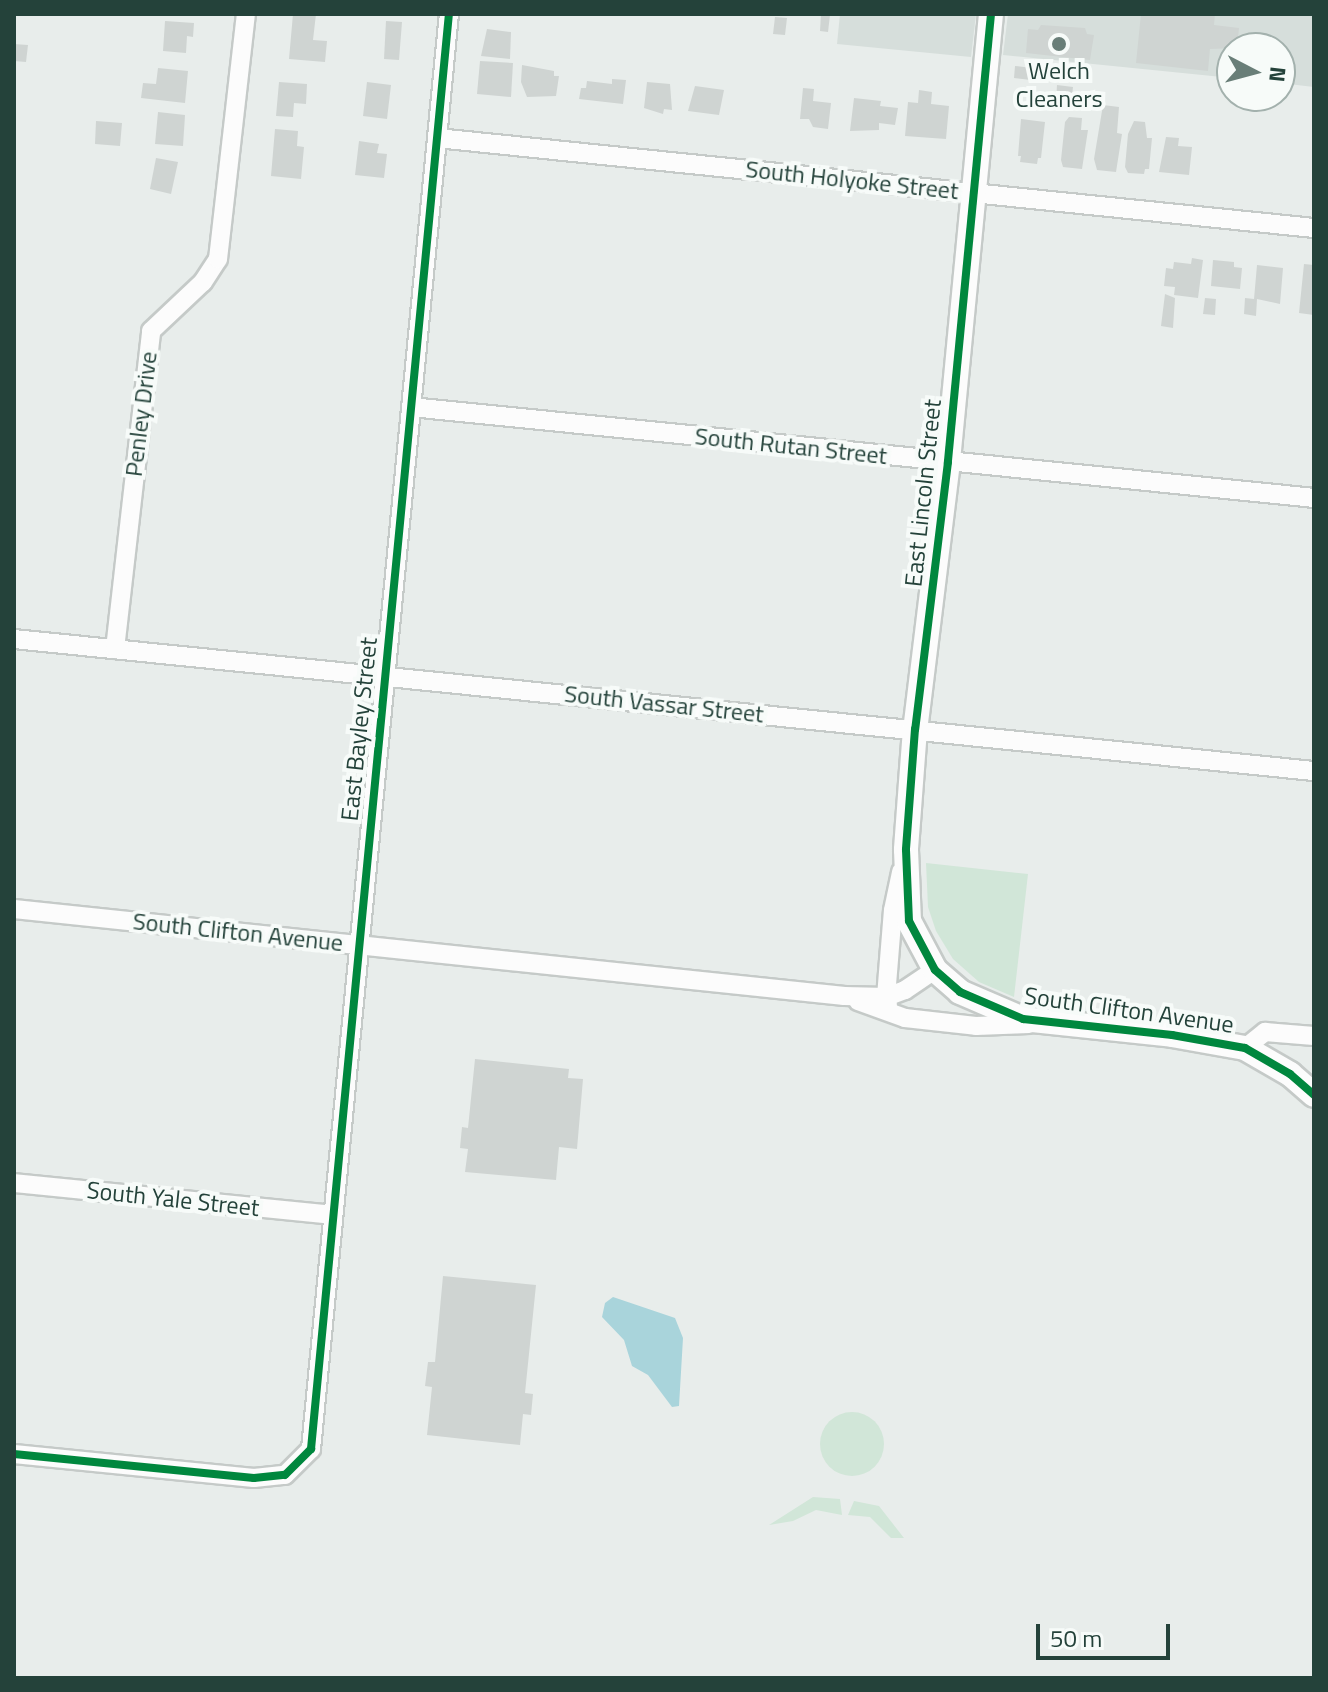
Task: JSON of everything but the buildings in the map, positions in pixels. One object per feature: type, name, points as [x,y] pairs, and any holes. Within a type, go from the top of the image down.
[{"type":"street","name":"Penley Drive","points":[[115,649],[151,331],[203,282],[218,259],[246,14]]},
{"type":"street","name":"East Bayley Street","points":[[14,1454],[254,1478],[285,1475],[311,1449],[449,14]]},
{"type":"street","name":"East Lincoln Street","points":[[935,970],[909,921],[906,850],[915,729],[948,462],[991,14]]},
{"type":"street","name":"South Holyoke Street","points":[[437,138],[1314,228]]},
{"type":"street","name":"South Rutan Street","points":[[411,407],[1314,498]]},
{"type":"street","name":"South Vassar Street","points":[[14,639],[1314,771]]},
{"type":"street","name":"East Lincoln Street","points":[[889,1006],[893,910],[906,850]]},
{"type":"street","name":"South Clifton Avenue","points":[[14,909],[844,996],[976,1026],[1055,1023]]},
{"type":"street","name":"South Clifton Avenue","points":[[889,1006],[905,990],[935,970],[960,992],[1023,1019],[1172,1035],[1245,1048],[1290,1074],[1314,1095]]},
{"type":"street","name":"South Clifton Avenue","points":[[1245,1048],[1265,1032],[1314,1036]]},
{"type":"street","name":"South Yale Street","points":[[14,1183],[332,1215]]},
{"type":"shaded area","points":[[840,14],[976,14],[971,57],[837,44]]},
{"type":"shaded area","points":[[1008,14],[1314,14],[1314,87],[1296,85],[1296,32],[1216,32],[1216,76],[1003,55]]},
{"type":"green space","points":[[926,863],[1028,874],[1014,997],[979,982],[953,959],[936,931],[928,907]]},
{"type":"green space","points":[[846,1412],[858,1412],[875,1421],[882,1432],[882,1456],[875,1467],[858,1476],[846,1476],[834,1471],[825,1462],[820,1450],[820,1438],[825,1426],[834,1417]]},
{"type":"green space","points":[[813,1497],[840,1499],[842,1515],[816,1510],[793,1521],[769,1525]]},
{"type":"green space","points":[[854,1501],[879,1506],[904,1538],[891,1538],[870,1517],[848,1515]]},
{"type":"water","points":[[613,1297],[675,1318],[683,1338],[679,1406],[672,1407],[648,1375],[632,1366],[624,1340],[602,1317],[605,1303]]},
{"type":"cycle path","points":[[14,1454],[254,1478],[285,1475],[311,1449],[449,14]]},
{"type":"cycle path","points":[[991,14],[948,462],[915,729],[906,850],[909,921],[935,970],[960,992],[1023,1019],[1172,1035],[1245,1048],[1290,1074],[1314,1095]]},
{"type":"place","name":"Welch Cleaners","points":[[1059,44]]}]
